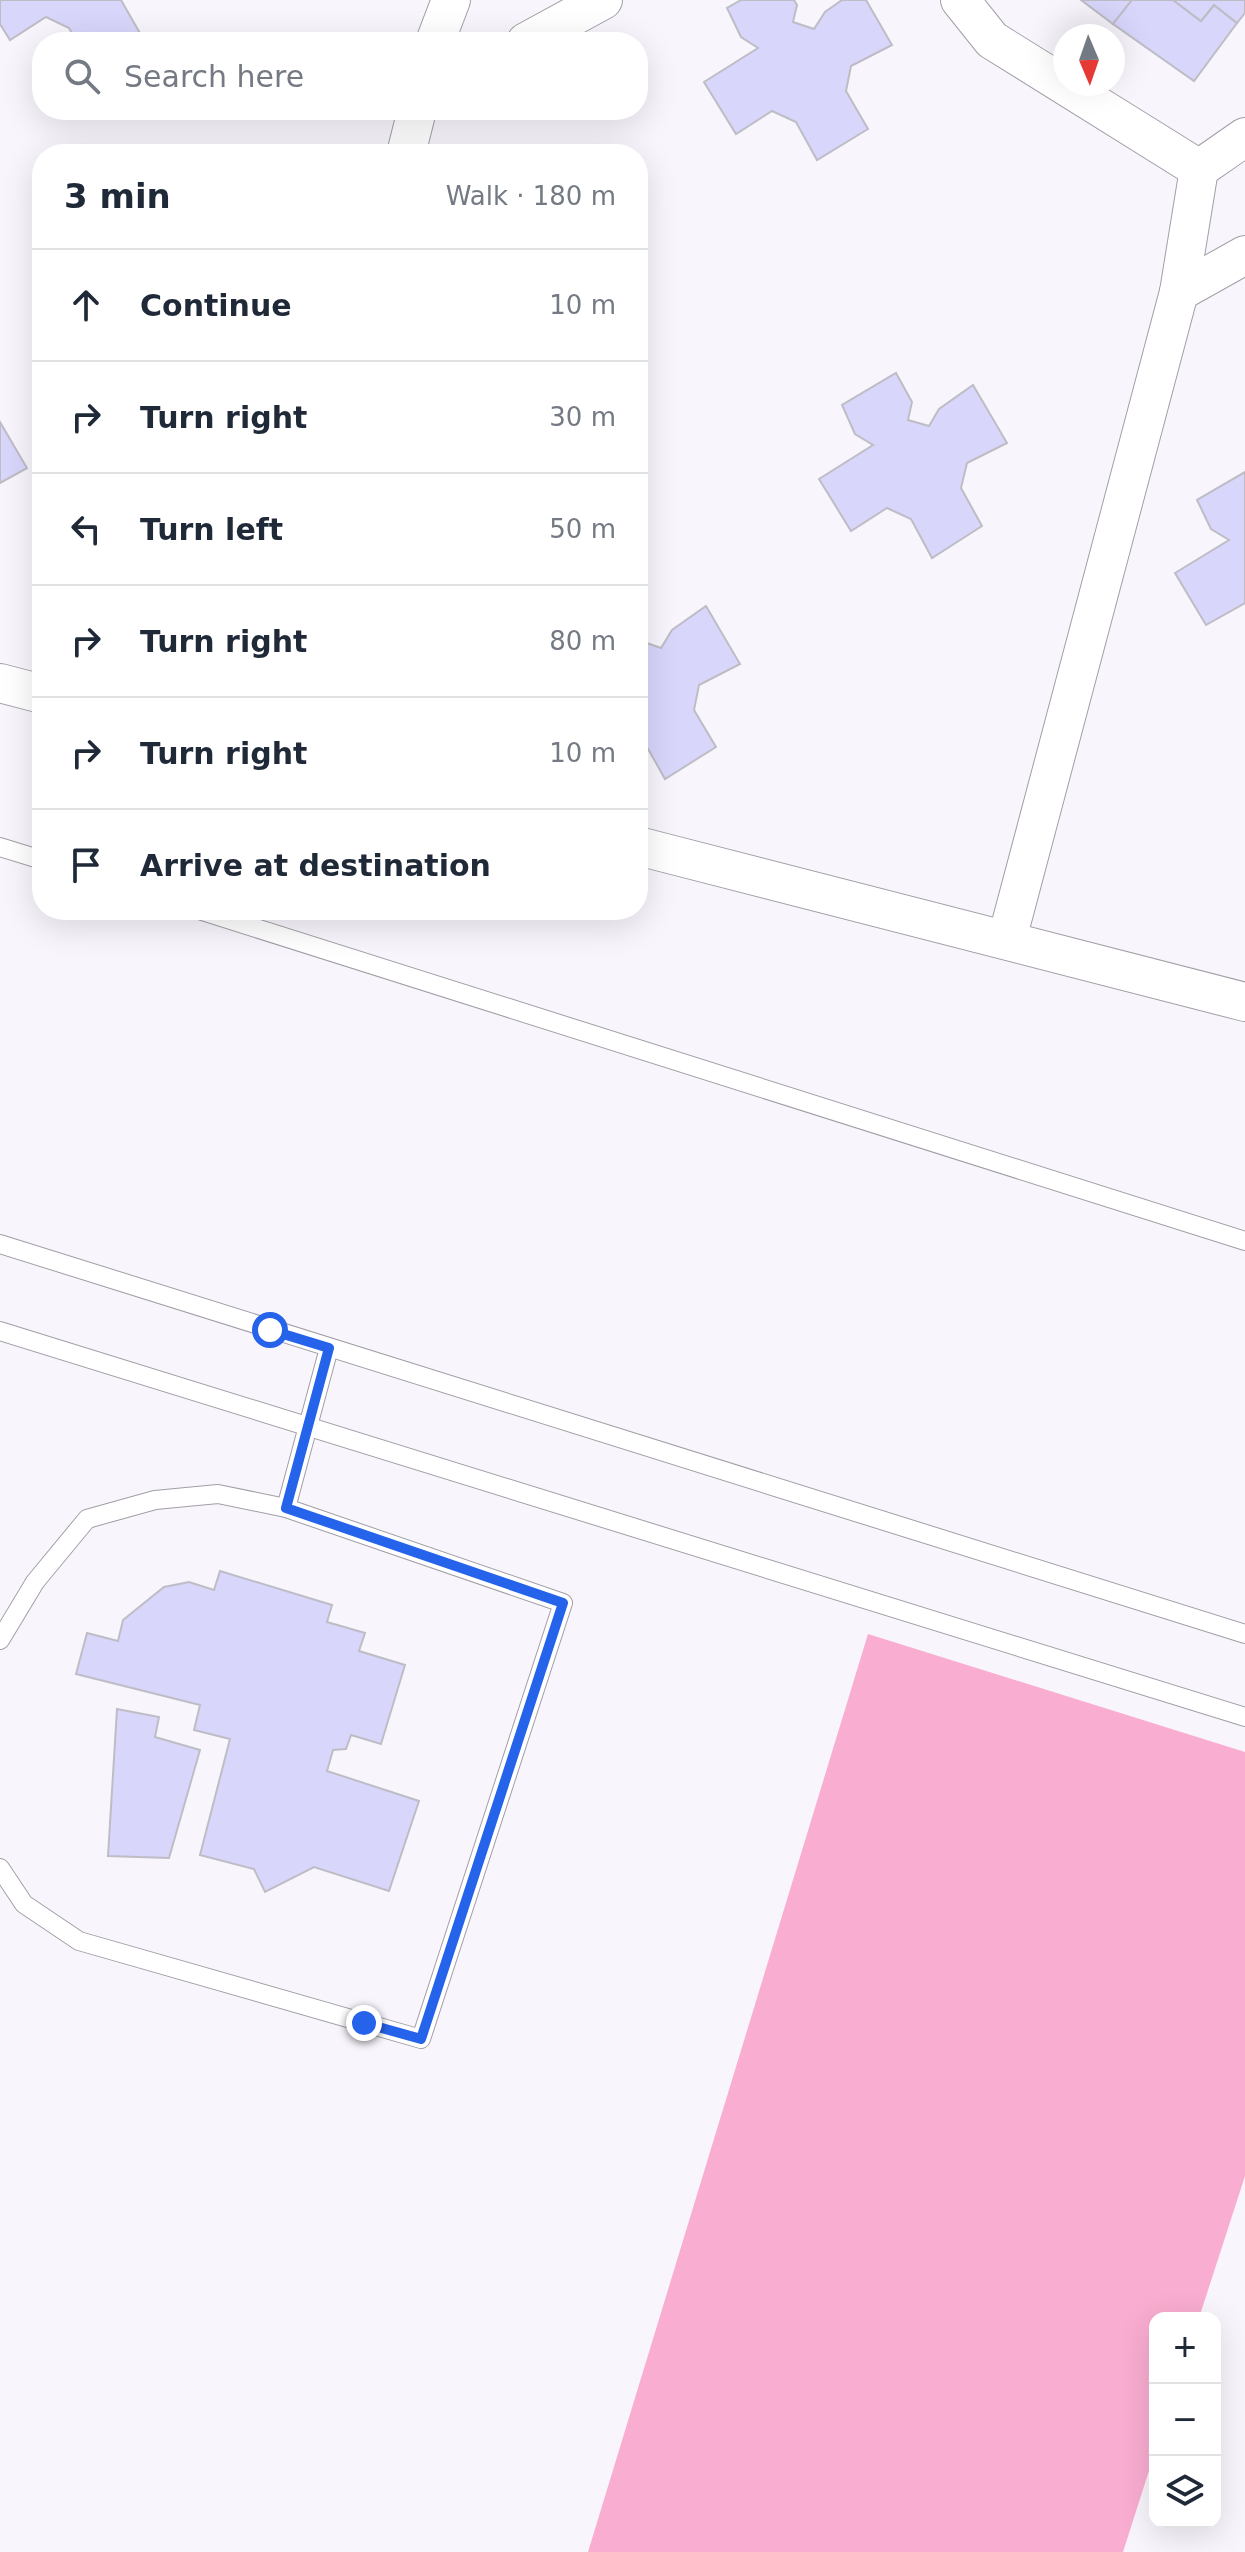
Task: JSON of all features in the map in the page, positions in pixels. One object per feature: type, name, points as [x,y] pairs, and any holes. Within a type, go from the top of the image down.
[{"type":"street","points":[[439,32],[451,0]]},
{"type":"street","points":[[544,32],[603,0]]},
{"type":"street","points":[[960,0],[992,40],[1199,169]]},
{"type":"street","points":[[408,144],[414,120]]},
{"type":"street","points":[[1007,939],[1179,292],[1199,169],[1245,137]]},
{"type":"street","points":[[1179,292],[1245,255]]},
{"type":"street","points":[[0,683],[32,691]]},
{"type":"street","points":[[648,849],[1245,1002]]},
{"type":"lane","points":[[0,847],[32,857]]},
{"type":"lane","points":[[231,920],[1245,1241]]},
{"type":"lane","points":[[0,1244],[1245,1634]]},
{"type":"lane","points":[[0,1331],[1245,1717]]},
{"type":"lane","points":[[286,1508],[329,1348]]},
{"type":"lane","points":[[0,1640],[35,1582],[87,1519],[155,1500],[218,1494],[286,1508],[563,1603],[421,2039],[79,1941],[24,1904],[0,1868]]},
{"type":"shaded area","points":[[868,1634],[1245,1752],[1245,2176],[1201,2312],[1149,2312],[1149,2471],[1123,2552],[588,2552]]},
{"type":"building","points":[[0,0],[121,0],[139,32],[71,32],[46,17],[10,40],[0,24]]},
{"type":"building","points":[[741,0],[794,0],[797,5],[793,22],[814,29],[825,12],[842,0],[866,0],[892,45],[851,66],[846,91],[868,129],[817,160],[796,122],[772,111],[736,134],[704,82],[758,48],[741,37],[727,8]]},
{"type":"building","points":[[1081,0],[1132,0],[1113,24]]},
{"type":"building","points":[[1132,0],[1173,0],[1201,21],[1214,5],[1237,23],[1194,81],[1125,32],[1125,24],[1113,24]]},
{"type":"building","points":[[1173,0],[1245,0],[1245,13],[1237,23],[1214,5],[1201,21]]},
{"type":"building","points":[[896,373],[912,402],[908,420],[929,426],[939,409],[973,385],[1007,443],[967,463],[961,488],[982,526],[932,558],[911,519],[887,508],[851,531],[819,479],[873,445],[855,434],[842,405]]},
{"type":"building","points":[[0,422],[27,468],[0,483]]},
{"type":"building","points":[[1245,472],[1245,603],[1206,625],[1175,573],[1229,540],[1211,529],[1197,500]]},
{"type":"building","points":[[706,606],[740,664],[699,685],[694,710],[716,747],[665,779],[648,749],[648,643],[661,648],[672,630]]},
{"type":"building","points":[[220,1571],[332,1605],[327,1622],[365,1633],[359,1651],[405,1665],[381,1744],[351,1735],[346,1749],[333,1750],[327,1771],[419,1801],[389,1891],[314,1867],[265,1892],[254,1869],[200,1855],[230,1739],[194,1730],[200,1705],[76,1674],[87,1633],[118,1641],[123,1620],[164,1587],[189,1582],[214,1590]]},
{"type":"building","points":[[117,1709],[159,1717],[155,1737],[200,1750],[169,1858],[108,1856]]},
{"type":"route","points":[[270,1330],[329,1348],[286,1508],[563,1603],[421,2039],[364,2023]]}]
